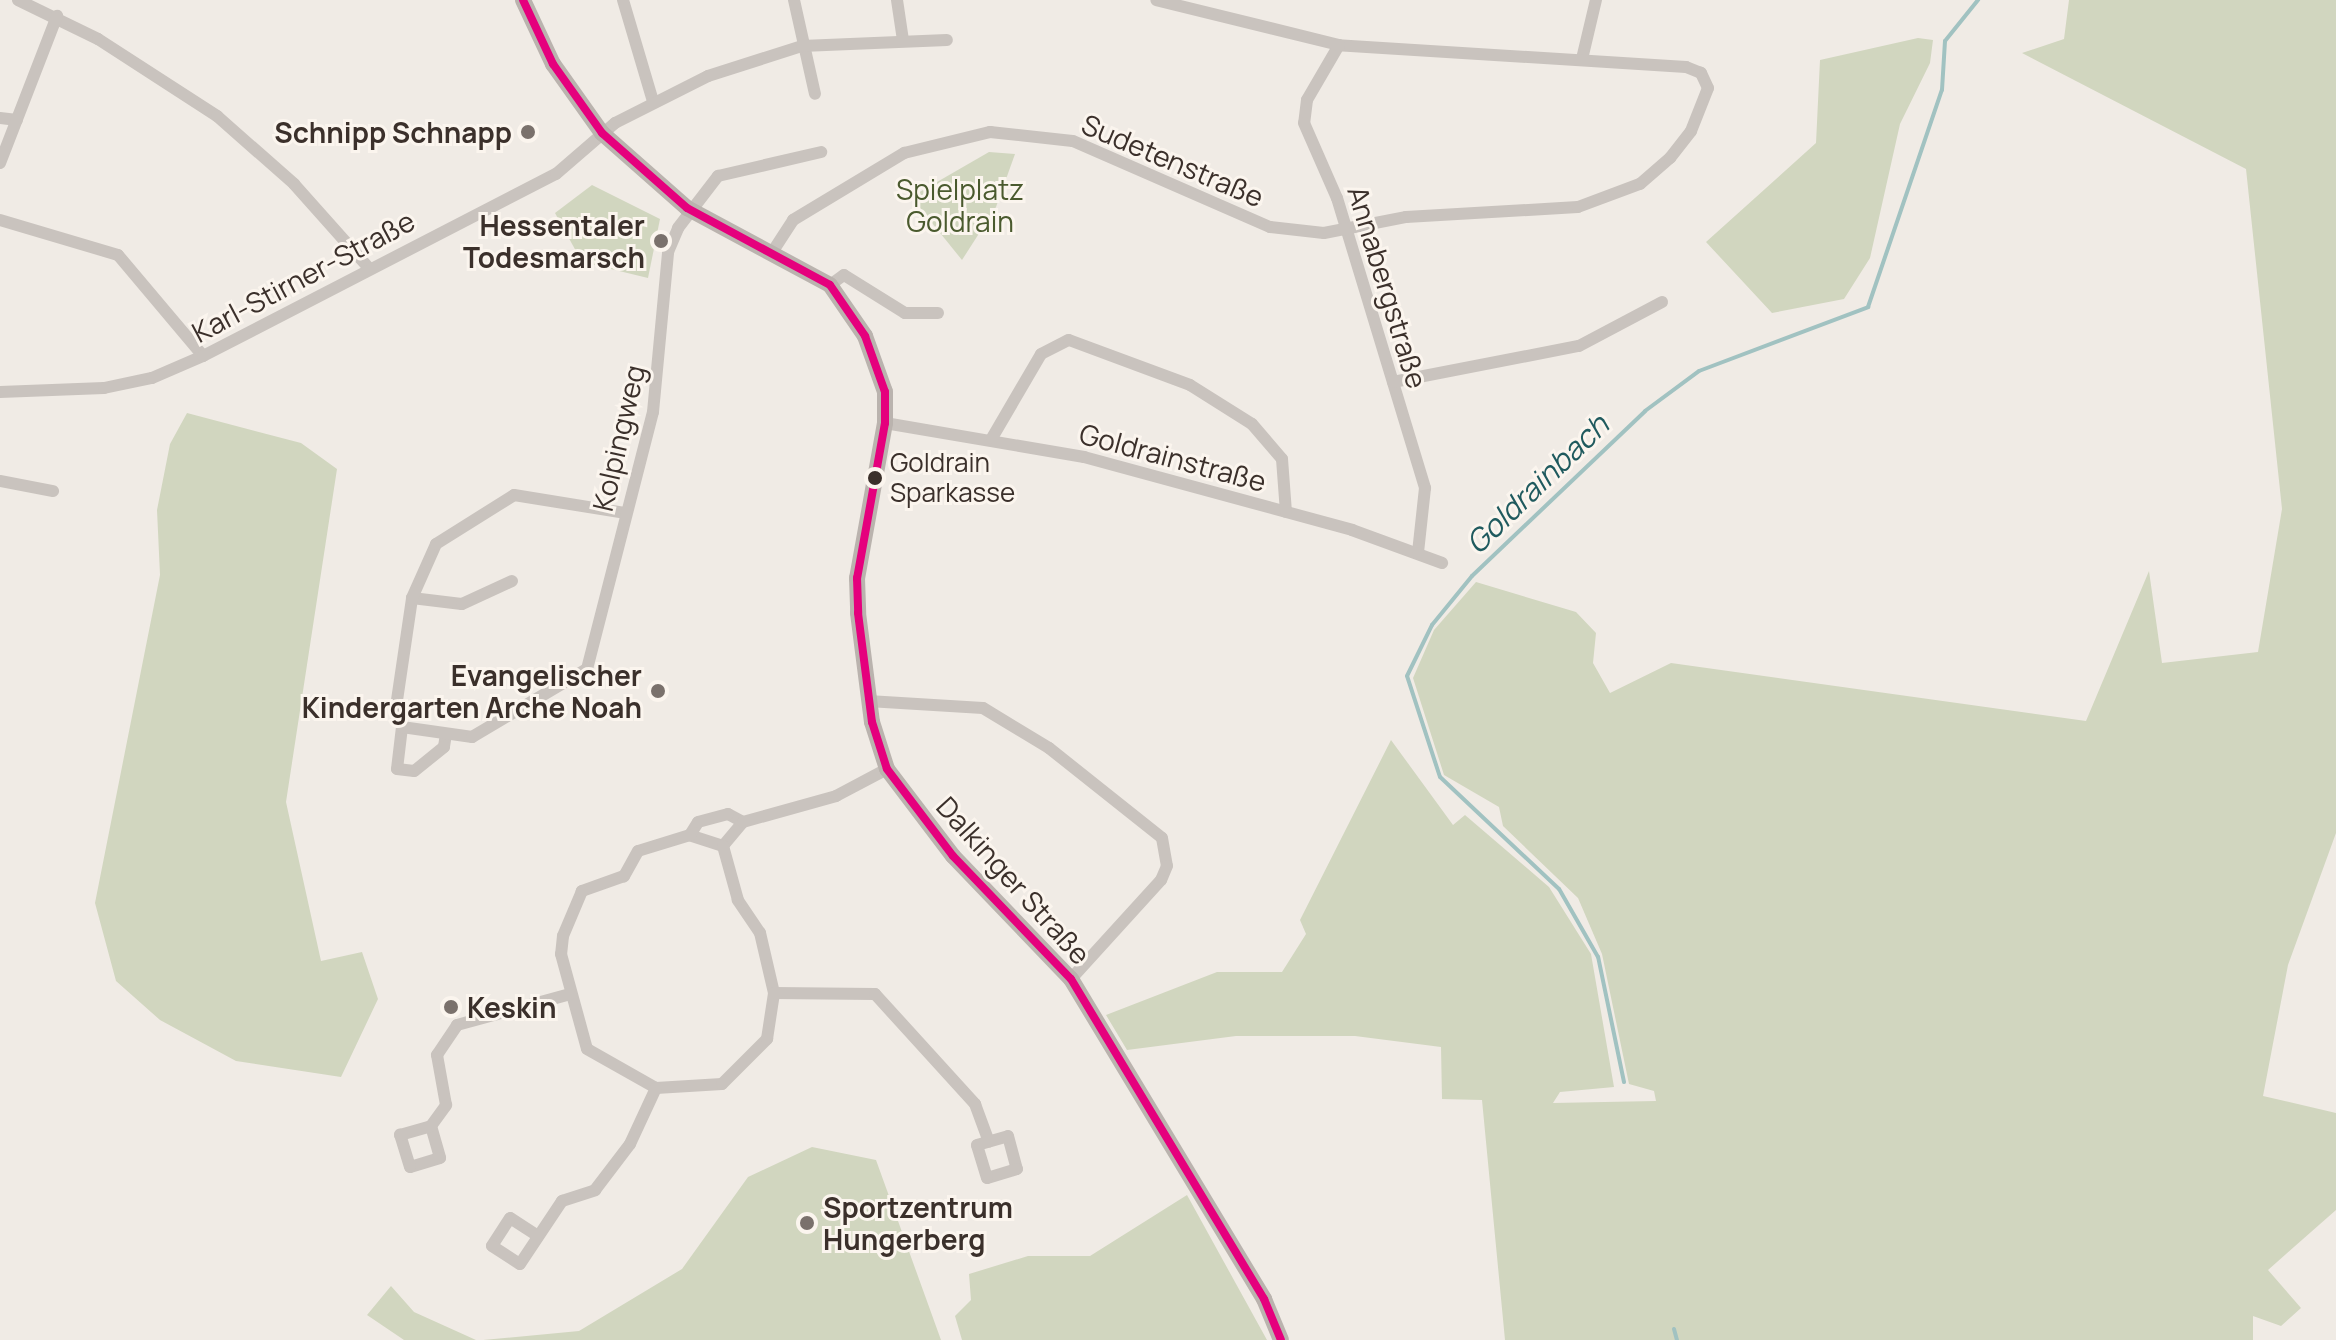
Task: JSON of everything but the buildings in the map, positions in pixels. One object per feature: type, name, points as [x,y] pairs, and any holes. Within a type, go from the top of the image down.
[{"type":"street","points":[[18,0],[57,16],[217,116],[294,184],[368,267]]},
{"type":"street","name":"Dalkinger Straße","points":[[523,0],[553,64],[602,133],[687,208],[773,251],[830,285],[865,336],[885,392],[885,423],[857,578],[868,701],[887,769],[953,856],[1071,979],[1264,1299],[1281,1340]]},
{"type":"street","points":[[623,0],[653,101]]},
{"type":"street","points":[[794,0],[815,94]]},
{"type":"street","points":[[897,0],[903,40]]},
{"type":"street","points":[[1156,0],[1339,45],[1582,59],[1596,0]]},
{"type":"street","points":[[0,163],[57,16]]},
{"type":"street","name":"Karl-Stirner-Straße","points":[[0,392],[104,388],[152,378],[203,356],[368,267],[556,174],[602,133],[653,101],[802,46],[947,40]]},
{"type":"street","name":"Annabergstraße","points":[[1339,45],[1307,100],[1304,123],[1347,229],[1425,488],[1418,552]]},
{"type":"street","name":"Sudetenstraße","points":[[773,251],[793,220],[894,159],[990,132],[1073,141],[1270,227],[1347,229],[1406,217],[1604,202],[1640,184],[1691,131],[1708,88],[1701,73],[1582,59]]},
{"type":"street","points":[[0,118],[17,120]]},
{"type":"street","name":"Kolpingweg","points":[[402,727],[472,737],[587,669],[663,352],[668,252],[687,208],[718,176],[821,152]]},
{"type":"street","points":[[0,220],[118,255],[203,356]]},
{"type":"street","points":[[830,285],[844,275],[905,313],[938,313]]},
{"type":"street","points":[[1393,382],[1579,346],[1662,302]]},
{"type":"street","points":[[992,438],[1041,354],[1069,340],[1190,385],[1252,424],[1282,459],[1286,512]]},
{"type":"street","name":"Goldrainstraße","points":[[885,423],[992,438],[1286,512],[1418,552],[1442,563]]},
{"type":"street","points":[[0,481],[53,491]]},
{"type":"street","points":[[446,734],[444,747],[414,771],[397,769],[402,727],[396,707],[412,598],[436,544],[500,500],[531,497],[625,513]]},
{"type":"street","points":[[412,598],[462,604],[512,581]]},
{"type":"street","points":[[868,701],[983,708],[1049,748],[1162,838],[1167,866],[1161,880],[1071,979]]},
{"type":"street","points":[[723,846],[743,822],[836,796],[887,769]]},
{"type":"street","points":[[690,835],[698,822],[728,814],[743,822]]},
{"type":"street","points":[[690,835],[723,846],[738,900],[760,933],[774,993],[767,1039],[722,1084],[656,1088],[595,1060],[570,994],[562,945],[582,891],[624,876],[638,851],[690,835]]},
{"type":"street","points":[[774,993],[875,994],[975,1104],[989,1142]]},
{"type":"street","points":[[431,1126],[446,1105],[437,1055],[457,1025],[570,994]]},
{"type":"street","points":[[538,1236],[562,1201],[595,1190],[630,1144],[656,1088]]},
{"type":"green space","points":[[2069,0],[2336,0],[2336,833],[2288,965],[2263,1096],[2336,1113],[2336,1210],[2268,1270],[2301,1308],[2281,1326],[2253,1316],[2253,1340],[1505,1340],[1482,1100],[1442,1099],[1441,1047],[1355,1036],[1236,1036],[1127,1050],[1106,1015],[1217,972],[1282,972],[1306,934],[1300,920],[1391,740],[1453,825],[1465,815],[1549,887],[1591,954],[1614,1087],[1560,1092],[1553,1103],[1656,1101],[1654,1091],[1629,1084],[1602,954],[1578,898],[1503,826],[1499,807],[1444,775],[1413,678],[1434,630],[1476,582],[1576,612],[1596,633],[1593,663],[1610,693],[1671,663],[2086,721],[2149,571],[2162,663],[2258,652],[2282,509],[2246,169],[2022,53],[2064,39]]},
{"type":"green space","points":[[1918,38],[1933,40],[1930,63],[1900,124],[1870,258],[1844,299],[1772,313],[1706,242],[1816,143],[1820,60]]},
{"type":"green space","name":"Spielplatz Goldrain","points":[[989,152],[1015,154],[996,207],[962,260],[911,197]]},
{"type":"green space","points":[[592,185],[660,219],[648,278],[582,262],[555,213]]},
{"type":"green space","points":[[187,413],[301,443],[337,469],[286,802],[321,961],[362,952],[378,999],[341,1077],[236,1061],[160,1020],[116,981],[95,903],[160,575],[157,510],[170,444]]},
{"type":"green space","name":"Sportzentrum Hungerberg","points":[[812,1147],[876,1160],[941,1340],[483,1340],[579,1331],[682,1269],[748,1177]]},
{"type":"green space","points":[[1187,1195],[1267,1340],[962,1340],[955,1316],[971,1300],[969,1274],[1028,1256],[1090,1256]]},
{"type":"green space","points":[[391,1286],[414,1312],[476,1340],[404,1340],[367,1315]]},
{"type":"waterway","name":"Goldrainbach","points":[[1624,1082],[1598,957],[1559,889],[1440,777],[1407,676],[1432,625],[1472,576],[1645,411],[1699,371],[1868,307],[1942,90],[1945,41],[1978,0]]},
{"type":"waterway","name":"Goldrainbach","points":[[1674,1329],[1677,1340]]},
{"type":"transit line","points":[[523,0],[553,64],[602,133],[687,208],[830,285],[865,336],[885,392],[885,423],[857,578],[858,613],[872,722],[887,769],[953,856],[1071,979],[1264,1299],[1281,1340]]},
{"type":"place","name":"Schnipp Schnapp","points":[[528,132]]},
{"type":"place","name":"Hessentaler Todesmarsch","points":[[661,241]]},
{"type":"place","name":"Goldrain Sparkasse","points":[[875,478]]},
{"type":"place","name":"Evangelischer Kindergarten Arche Noah","points":[[658,691]]},
{"type":"place","name":"Keskin","points":[[451,1007]]},
{"type":"place","name":"Sportzentrum Hungerberg","points":[[807,1223]]}]
